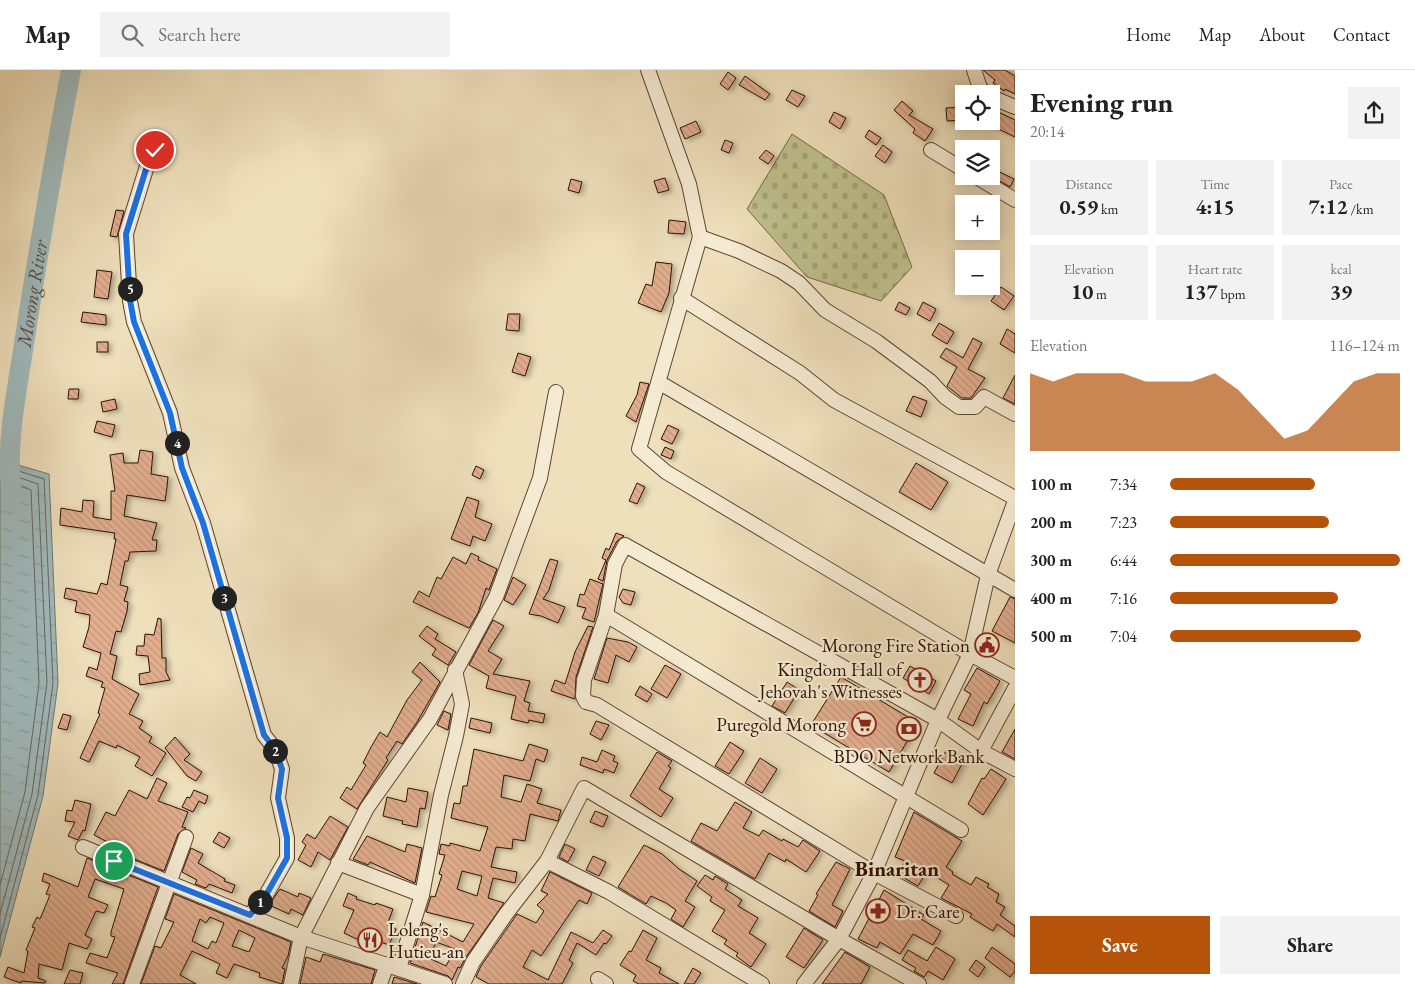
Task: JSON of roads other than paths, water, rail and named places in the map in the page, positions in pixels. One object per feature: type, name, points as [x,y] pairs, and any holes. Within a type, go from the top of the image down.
[{"type":"street","points":[[648,70],[689,184],[700,237],[681,298],[660,383],[640,449],[666,472],[970,654],[1015,678]]},
{"type":"street","points":[[974,70],[979,85]]},
{"type":"street","points":[[1000,101],[1015,107]]},
{"type":"street","points":[[155,150],[147,166],[126,234],[130,300],[134,322],[172,419],[182,468],[203,523],[264,735],[275,749],[282,769],[278,798],[287,838],[287,858],[266,895],[250,915]]},
{"type":"street","points":[[931,150],[955,165]]},
{"type":"street","points":[[990,185],[1015,200]]},
{"type":"street","points":[[700,237],[739,251],[781,271],[799,283],[825,310],[876,340],[930,381],[945,398],[959,407],[975,407],[984,397],[1015,414]]},
{"type":"street","points":[[681,298],[800,373],[834,400],[1015,499],[988,575],[970,654],[938,720],[874,873],[839,939],[804,984]]},
{"type":"street","points":[[660,383],[1015,590]]},
{"type":"street","points":[[291,984],[301,937],[367,808],[430,719],[496,597],[540,478],[556,392]]},
{"type":"street","points":[[956,916],[874,873],[596,705],[586,702],[583,696],[584,680],[606,615],[615,564],[625,545],[938,720],[981,750],[1015,769]]},
{"type":"street","points":[[606,615],[961,830]]},
{"type":"street","points":[[380,984],[393,966],[422,895],[441,795],[462,704],[455,670]]},
{"type":"street","points":[[981,750],[1015,688]]},
{"type":"street","points":[[463,984],[473,962],[506,914],[548,861],[584,788],[839,939],[919,984]]},
{"type":"street","points":[[132,984],[186,837]]},
{"type":"street","points":[[83,847],[170,881],[301,937],[445,984]]},
{"type":"street","points":[[548,861],[609,892],[762,984]]},
{"type":"street","points":[[338,863],[422,895]]},
{"type":"water","points":[[8,462],[49,474],[58,683],[43,796],[0,957],[0,465]]},
{"type":"waterway","name":"Morong River","points":[[11,488],[10,452],[15,398],[52,172],[71,70]]},
{"type":"place","name":"Morong Fire Station","points":[[987,645]]},
{"type":"place","name":"Kingdom Hall of Jehovah's Witnesses","points":[[920,680]]},
{"type":"place","name":"Puregold Morong","points":[[864,724]]},
{"type":"place","name":"BDO Network Bank","points":[[909,729]]},
{"type":"place","name":"Dr. Care","points":[[878,911]]},
{"type":"place","name":"Loleng's Hutieu-an","points":[[370,940]]},
{"type":"district","name":"Binaritan","points":[[897,868]]}]
